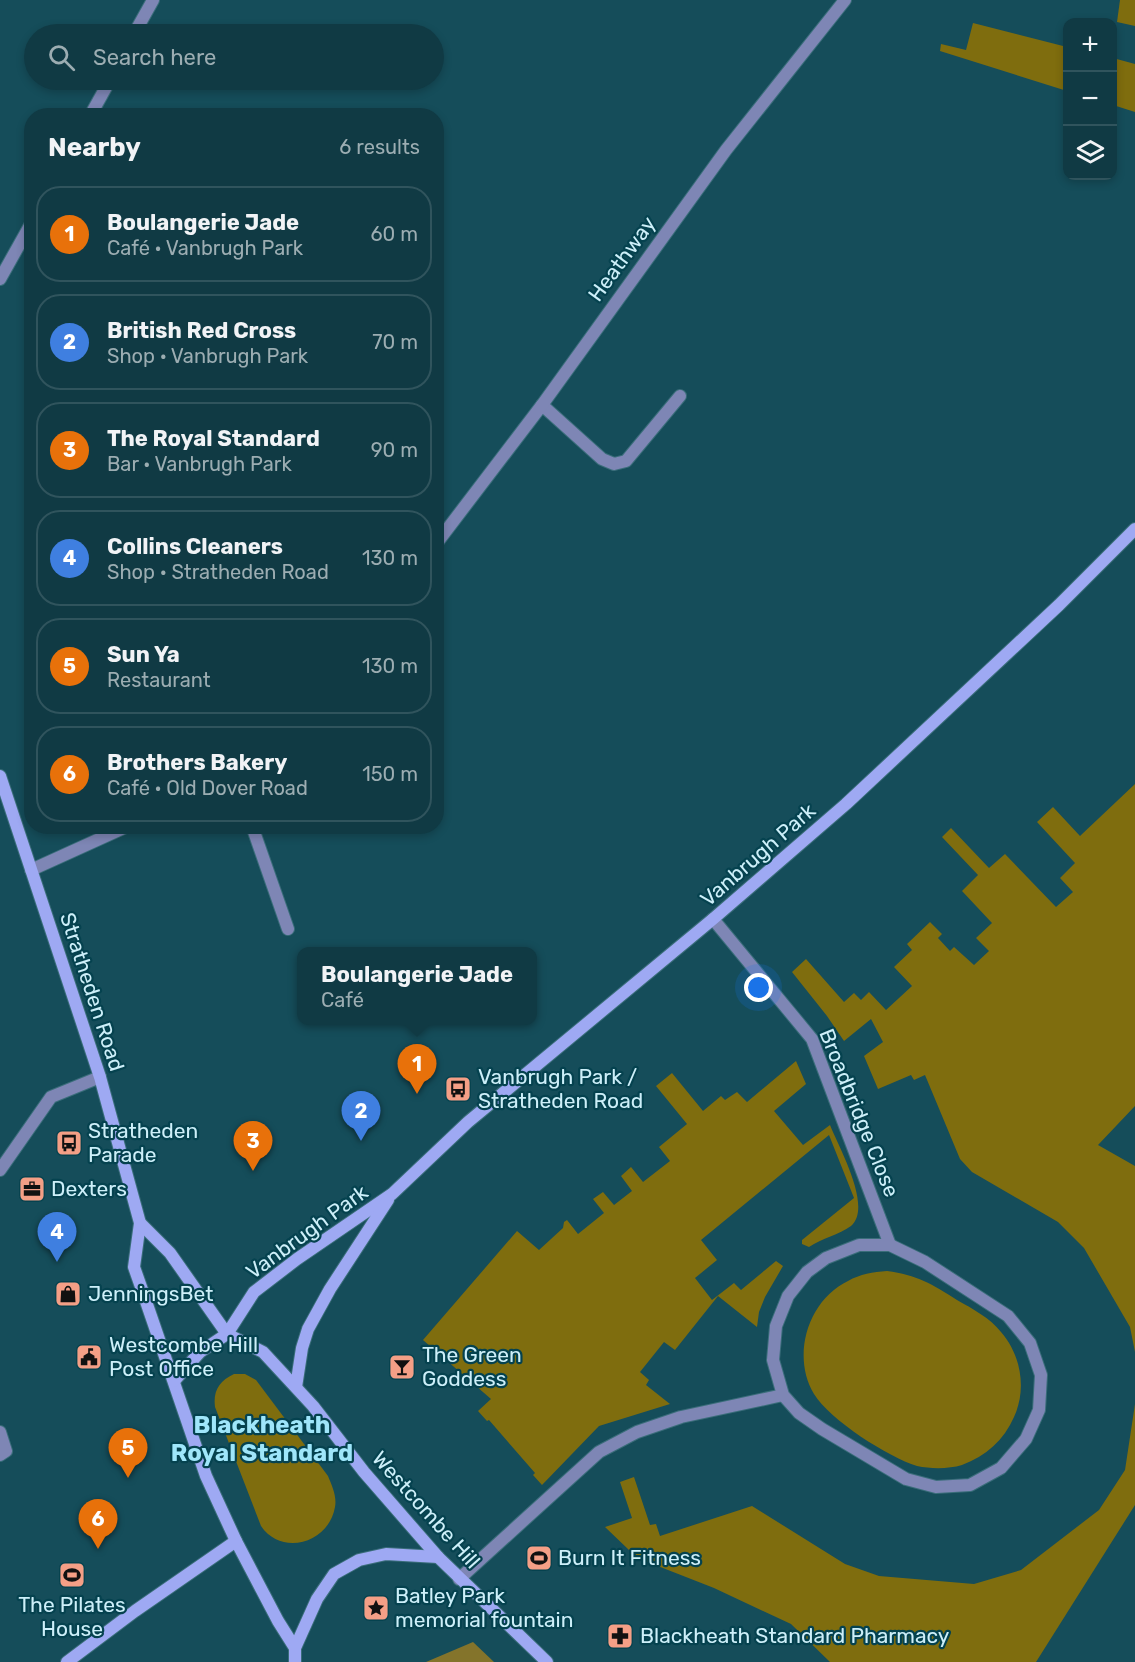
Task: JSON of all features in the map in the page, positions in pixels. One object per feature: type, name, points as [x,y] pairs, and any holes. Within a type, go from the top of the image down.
[{"type":"main road","name":"Vanbrugh Park","points":[[174,1381],[200,1352],[227,1334],[254,1292],[297,1259],[392,1194],[468,1122],[713,919],[846,804],[1059,605],[1135,529]]},
{"type":"main road","name":"Stratheden Road","points":[[0,776],[100,1077],[140,1223],[134,1267],[174,1381]]},
{"type":"main road","name":"Vanbrugh Park","points":[[296,1388],[302,1348],[308,1329],[330,1289],[392,1194]]},
{"type":"main road","name":"Stratheden Road","points":[[140,1223],[170,1253],[227,1334]]},
{"type":"main road","name":"Westcombe Hill","points":[[227,1334],[263,1352],[438,1557],[547,1662]]},
{"type":"main road","points":[[174,1381],[206,1476],[236,1541],[278,1621],[295,1648]]},
{"type":"main road","points":[[67,1662],[135,1611],[236,1541]]},
{"type":"main road","points":[[295,1662],[295,1648],[317,1599],[334,1574],[359,1560],[386,1554],[438,1557]]},
{"type":"street","points":[[140,24],[153,0]]},
{"type":"street","name":"Heathway","points":[[444,534],[542,405],[726,150],[845,0]]},
{"type":"street","points":[[94,108],[104,90]]},
{"type":"street","points":[[0,279],[24,236]]},
{"type":"street","points":[[542,405],[602,459],[614,464],[626,461],[680,396]]},
{"type":"street","points":[[31,870],[111,834]]},
{"type":"street","points":[[255,834],[288,929]]},
{"type":"street","name":"Broadbridge Close","points":[[713,919],[812,1039],[890,1245]]},
{"type":"street","points":[[0,1170],[51,1097],[100,1077]]},
{"type":"street","points":[[859,1245],[890,1245],[925,1262],[1008,1316],[1029,1342],[1041,1375],[1039,1410],[1026,1440],[1001,1468],[970,1485],[936,1487],[906,1479],[822,1429],[799,1413],[783,1395],[773,1360],[776,1326],[788,1296],[807,1272],[826,1257],[859,1245]]},
{"type":"street","points":[[459,1579],[599,1452],[637,1432],[681,1417],[783,1395]]},
{"type":"street","points":[[0,1432],[6,1451],[0,1455]]},
{"type":"shaded area","points":[[1120,0],[1135,0],[1135,26],[1117,22]]},
{"type":"shaded area","points":[[973,23],[1063,46],[1063,90],[940,51],[941,44],[966,50]]},
{"type":"shaded area","points":[[1117,59],[1135,64],[1135,112],[1117,106]]},
{"type":"shaded area","points":[[1135,784],[1135,1106],[1098,1145],[1135,1166],[1135,1352],[1130,1327],[1084,1248],[1058,1222],[972,1172],[960,1159],[925,1075],[914,1080],[911,1075],[878,1089],[864,1056],[883,1042],[871,1019],[844,1041],[792,972],[806,959],[844,1002],[854,993],[861,1000],[869,992],[886,1010],[912,986],[894,967],[912,950],[907,944],[930,922],[942,934],[938,938],[950,951],[954,947],[974,965],[989,951],[976,938],[992,923],[962,891],[978,875],[942,837],[951,828],[989,868],[1005,854],[1056,907],[1073,892],[1060,878],[1075,863],[1037,822],[1053,807],[1080,836]]},
{"type":"shaded area","points":[[796,1061],[806,1084],[774,1111],[803,1145],[830,1125],[852,1177],[858,1205],[857,1217],[851,1226],[841,1232],[809,1247],[802,1244],[802,1240],[854,1198],[829,1135],[701,1240],[717,1260],[695,1278],[712,1300],[734,1283],[741,1290],[776,1261],[783,1266],[765,1297],[759,1312],[757,1327],[718,1296],[675,1350],[664,1342],[640,1372],[649,1380],[646,1385],[670,1404],[599,1426],[542,1485],[533,1475],[535,1473],[489,1420],[487,1421],[478,1411],[491,1399],[423,1340],[517,1231],[539,1250],[563,1228],[567,1220],[578,1234],[604,1213],[593,1199],[603,1192],[614,1205],[632,1191],[621,1176],[631,1167],[643,1182],[670,1161],[659,1147],[687,1124],[656,1086],[672,1073],[703,1111],[721,1096],[725,1100],[737,1092],[747,1102]]},
{"type":"shaded area","points":[[887,1271],[924,1281],[975,1310],[997,1327],[1013,1351],[1021,1384],[1014,1417],[1005,1433],[993,1446],[979,1457],[962,1465],[946,1468],[922,1467],[891,1455],[833,1415],[814,1394],[807,1379],[804,1347],[807,1330],[823,1301],[834,1290],[853,1279]]},
{"type":"shaded area","points":[[234,1374],[245,1374],[256,1380],[328,1476],[335,1495],[335,1507],[331,1519],[324,1530],[304,1542],[281,1541],[270,1536],[261,1526],[215,1407],[218,1387]]},
{"type":"shaded area","points":[[1135,1404],[1135,1505],[1036,1662],[830,1662],[791,1624],[714,1588],[645,1561],[629,1550],[605,1527],[632,1518],[620,1482],[634,1477],[650,1525],[656,1524],[660,1536],[752,1506],[845,1564],[879,1576],[974,1584],[1021,1570],[1099,1510],[1125,1470]]},
{"type":"shaded area","points":[[473,1642],[494,1662],[426,1662]]},
{"type":"place","name":"Vanbrugh Park / Stratheden Road","points":[[458,1089]]},
{"type":"place","name":"Boulangerie Jade","points":[[417,1094]]},
{"type":"place","name":"British Red Cross","points":[[361,1141]]},
{"type":"place","name":"Stratheden Parade","points":[[69,1143]]},
{"type":"place","name":"The Royal Standard","points":[[253,1171]]},
{"type":"place","name":"Dexters","points":[[32,1189]]},
{"type":"place","name":"Collins Cleaners","points":[[57,1262]]},
{"type":"place","name":"JenningsBet","points":[[68,1294]]},
{"type":"place","name":"Westcombe Hill Post Office","points":[[89,1357]]},
{"type":"place","name":"The Green Goddess","points":[[402,1367]]},
{"type":"place","name":"Sun Ya","points":[[128,1478]]},
{"type":"place","name":"Brothers Bakery","points":[[98,1549]]},
{"type":"place","name":"Burn It Fitness","points":[[539,1558]]},
{"type":"place","name":"The Pilates House","points":[[72,1575]]},
{"type":"place","name":"Batley Park memorial fountain","points":[[376,1608]]},
{"type":"place","name":"Blackheath Standard Pharmacy","points":[[620,1636]]},
{"type":"district","name":"Blackheath Royal Standard","points":[[262,1439]]}]
